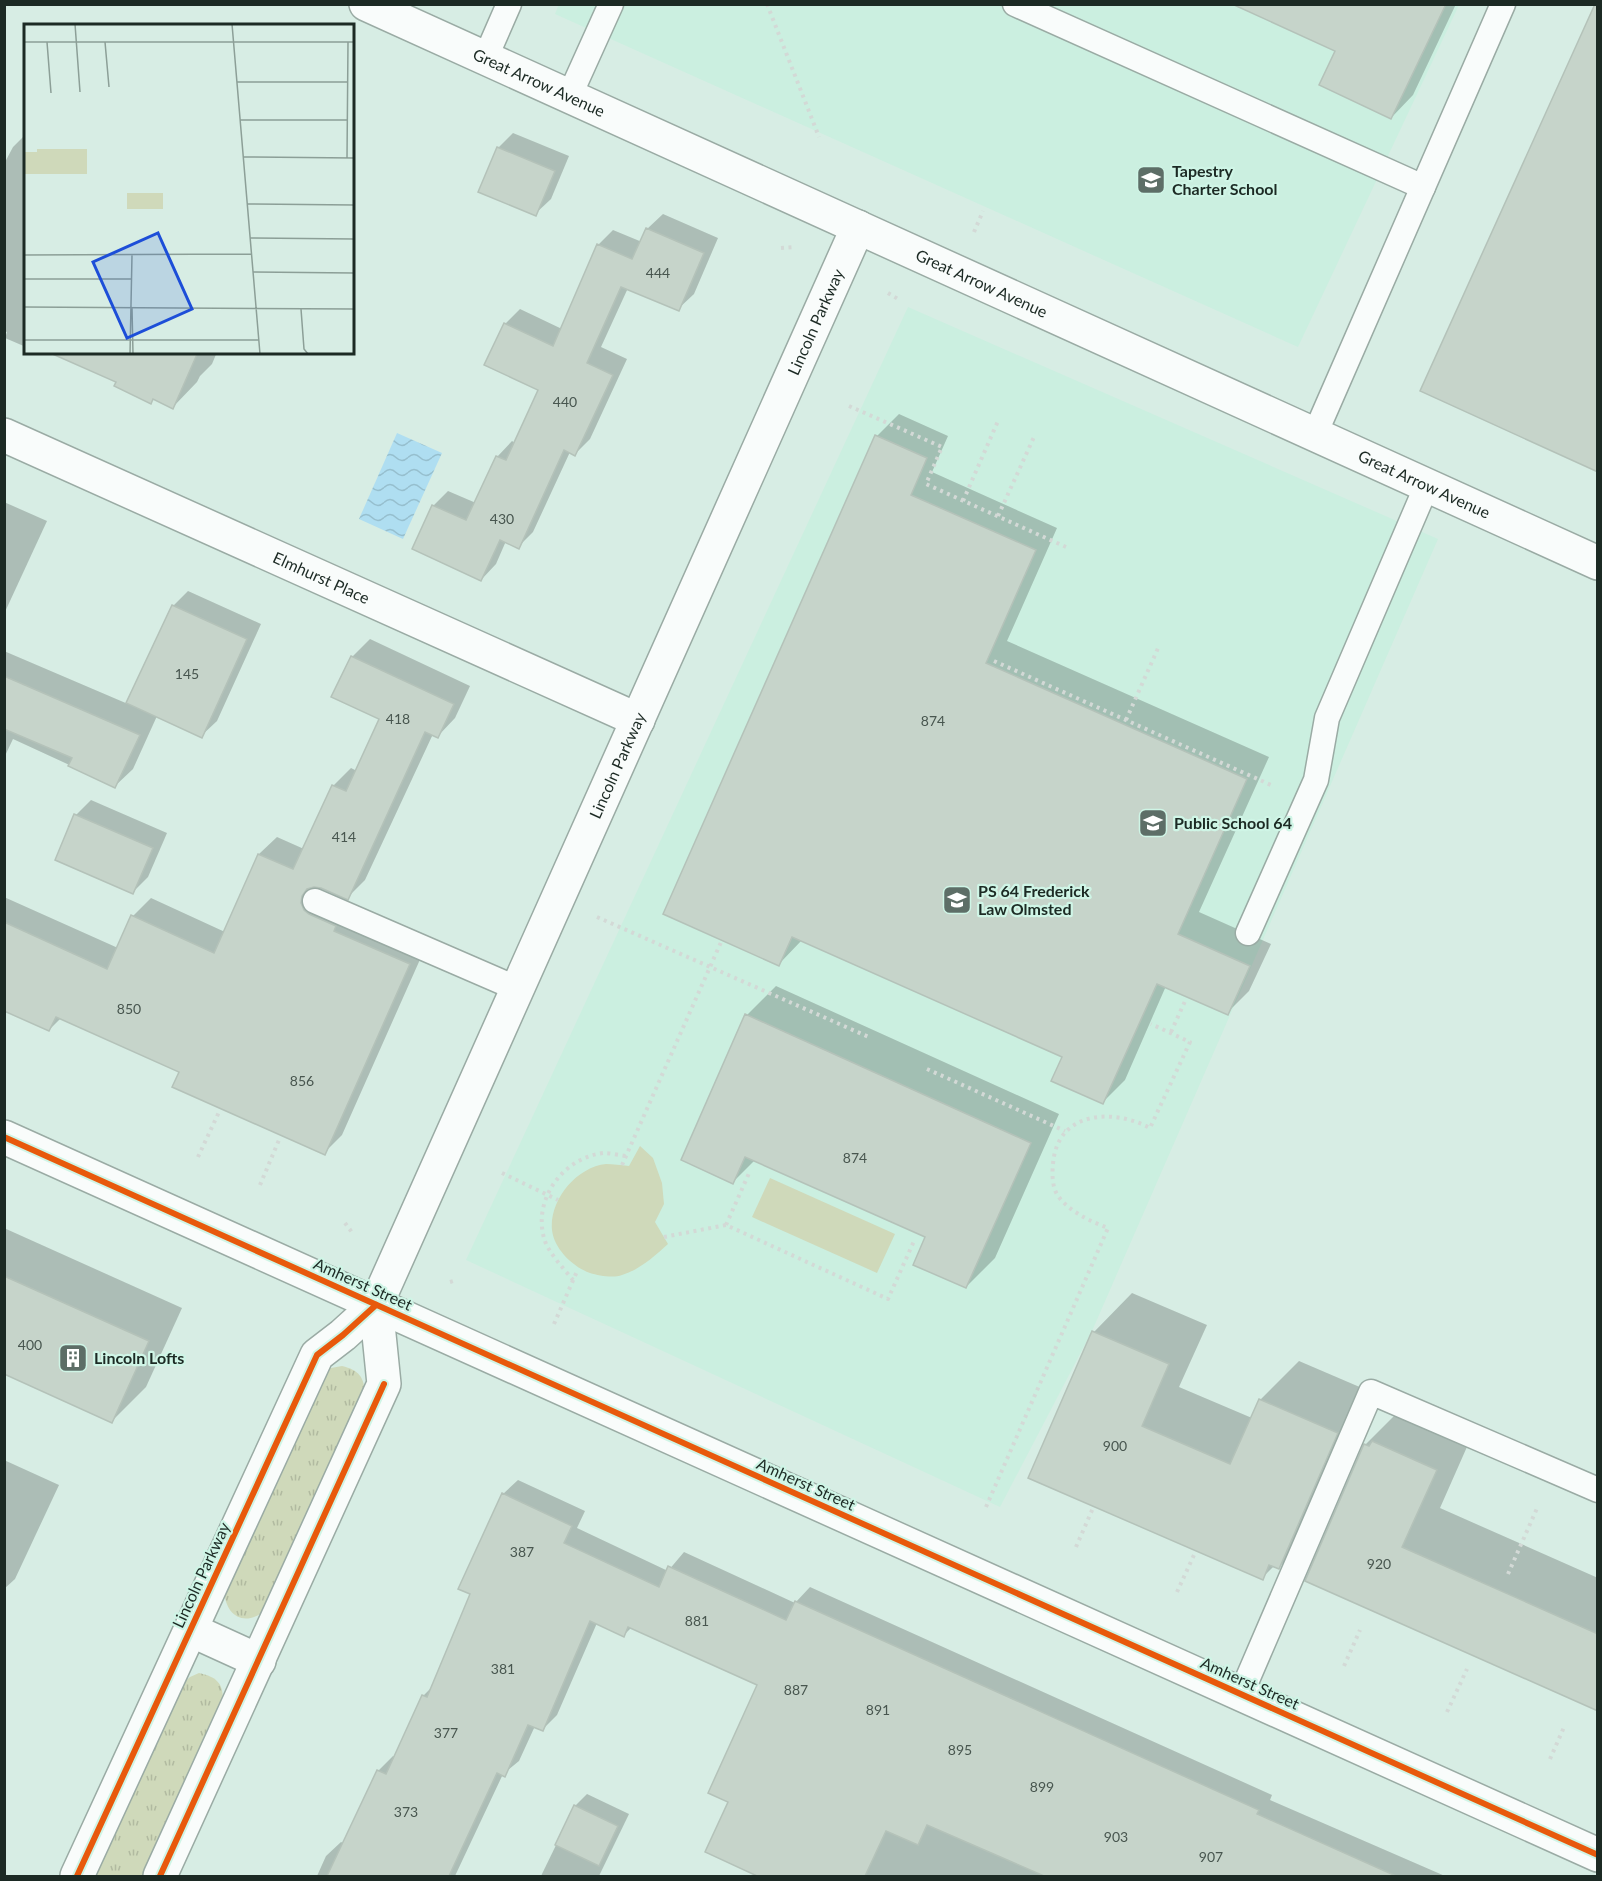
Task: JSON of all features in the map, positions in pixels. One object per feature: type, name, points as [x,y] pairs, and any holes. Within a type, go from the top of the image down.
[{"type":"street","name":"Great Arrow Avenue","points":[[366,4],[1598,563]]},
{"type":"street","name":"Lincoln Parkway","points":[[77,1876],[317,1355],[376,1305],[858,227]]},
{"type":"street","name":"Elmhurst Place","points":[[4,435],[638,720]]},
{"type":"street","name":"Amherst Street","points":[[4,1137],[1598,1855]]},
{"type":"street","name":"Lincoln Parkway","points":[[160,1876],[384,1384],[376,1305]]},
{"type":"street","points":[[191,1630],[259,1661]]},
{"type":"lane","points":[[485,58],[509,4]]},
{"type":"lane","points":[[569,97],[611,4]]},
{"type":"lane","points":[[1015,4],[1423,187]]},
{"type":"lane","points":[[1315,434],[1503,4]]},
{"type":"lane","points":[[1248,933],[1316,780],[1327,718],[1427,485]]},
{"type":"lane","points":[[315,901],[518,989]]},
{"type":"lane","points":[[1241,1694],[1371,1392],[1598,1490]]},
{"type":"path","points":[[767,4],[819,136]]},
{"type":"path","points":[[974,233],[983,210]]},
{"type":"path","points":[[781,248],[795,246]]},
{"type":"path","points":[[888,293],[898,299]]},
{"type":"path","points":[[849,406],[942,447],[926,484],[1066,547]]},
{"type":"path","points":[[963,501],[998,421]]},
{"type":"path","points":[[999,516],[1034,437]]},
{"type":"path","points":[[1126,720],[1159,646]]},
{"type":"path","points":[[994,661],[1271,784]]},
{"type":"path","points":[[600,918],[872,1038]]},
{"type":"path","points":[[622,1165],[722,940]]},
{"type":"path","points":[[1171,1032],[1186,999]]},
{"type":"path","points":[[986,1507],[1108,1228],[1076,1213],[1057,1195],[1052,1177],[1053,1159],[1065,1131],[1079,1121],[1122,1117],[1150,1128],[1190,1042],[1151,1024]]},
{"type":"path","points":[[927,1069],[1065,1131]]},
{"type":"path","points":[[198,1157],[219,1112]]},
{"type":"path","points":[[260,1185],[279,1140]]},
{"type":"path","points":[[573,1280],[544,1239],[542,1215],[546,1195],[562,1172],[582,1160],[604,1153],[626,1156]]},
{"type":"path","points":[[726,1225],[750,1171]]},
{"type":"path","points":[[502,1173],[558,1200]]},
{"type":"path","points":[[345,1223],[354,1235]]},
{"type":"path","points":[[664,1237],[726,1225],[888,1299],[914,1241]]},
{"type":"path","points":[[554,1324],[578,1269]]},
{"type":"path","points":[[450,1281],[457,1280]]},
{"type":"path","points":[[1076,1547],[1093,1508]]},
{"type":"path","points":[[1508,1574],[1533,1517]]},
{"type":"path","points":[[1177,1592],[1194,1555]]},
{"type":"path","points":[[1344,1666],[1360,1630]]},
{"type":"path","points":[[1447,1712],[1467,1669]]},
{"type":"path","points":[[1550,1759],[1565,1725]]},
{"type":"shaded area","name":"Tapestry Charter School","points":[[559,4],[1459,5],[1298,347],[555,14]]},
{"type":"shaded area","name":"PS 64 Frederick Law Olmsted","points":[[908,307],[1438,539],[1092,1331],[1000,1507],[466,1260]]},
{"type":"green space","points":[[640,1146],[653,1158],[662,1183],[664,1204],[655,1222],[668,1244],[628,1273],[619,1276],[602,1276],[590,1273],[571,1262],[556,1244],[552,1230],[555,1208],[567,1187],[584,1172],[606,1164],[629,1166]]},
{"type":"green space","points":[[770,1178],[895,1234],[877,1273],[752,1217]]},
{"type":"green space","points":[[342,1366],[360,1375],[365,1394],[267,1609],[251,1618],[238,1617],[228,1607],[224,1589],[322,1374],[331,1368]]},
{"type":"green space","points":[[199,1673],[219,1683],[223,1698],[222,1705],[143,1876],[92,1876],[180,1686]]},
{"type":"water","points":[[397,433],[442,453],[403,539],[359,519]]},
{"type":"building","points":[[1232,4],[1446,4],[1391,119],[1319,85],[1335,51]]},
{"type":"building","points":[[1595,4],[1598,4],[1598,472],[1420,391]]},
{"type":"building","points":[[497,147],[555,171],[536,216],[478,192]]},
{"type":"building","points":[[646,228],[704,253],[679,311],[621,287],[587,363],[613,375],[575,456],[564,450],[519,549],[500,540],[481,581],[412,549],[432,505],[466,520],[496,456],[506,460],[538,390],[484,365],[504,323],[553,346],[597,244],[632,259]]},
{"type":"building","points":[[53,354],[197,354],[173,409],[153,399],[151,404],[114,386],[116,382]]},
{"type":"building","name":"PS 64 Frederick Law Olmsted","points":[[875,435],[927,458],[911,495],[1036,550],[986,663],[1247,779],[1178,934],[1250,966],[1228,1015],[1157,984],[1103,1104],[1051,1081],[1062,1057],[792,937],[779,966],[663,914]]},
{"type":"building","points":[[172,605],[247,639],[202,738],[126,703]]},
{"type":"building","points":[[351,656],[454,704],[438,738],[425,732],[348,900],[314,887],[307,889],[302,896],[301,903],[304,910],[336,926],[334,931],[410,964],[325,1155],[172,1087],[179,1072],[56,1017],[49,1031],[4,1011],[4,922],[107,969],[131,915],[214,953],[258,854],[293,869],[332,785],[346,791],[379,719],[331,697]]},
{"type":"building","points":[[4,676],[140,735],[115,788],[68,766],[72,758],[4,729]]},
{"type":"building","points":[[74,814],[153,848],[133,894],[55,860]]},
{"type":"building","points":[[745,1014],[1031,1143],[966,1288],[913,1265],[925,1237],[745,1157],[733,1184],[681,1160]]},
{"type":"building","name":"Lincoln Lofts","points":[[4,1276],[149,1341],[112,1423],[4,1374]]},
{"type":"building","points":[[1092,1331],[1169,1364],[1142,1426],[1230,1464],[1259,1399],[1338,1433],[1279,1569],[1269,1565],[1263,1580],[1028,1478]]},
{"type":"building","points":[[1372,1441],[1437,1470],[1402,1547],[1598,1634],[1598,1711],[1305,1581],[1364,1444],[1369,1446]]},
{"type":"building","points":[[502,1493],[572,1526],[564,1543],[659,1587],[668,1566],[786,1620],[795,1601],[1259,1810],[1257,1814],[1396,1876],[1044,1876],[927,1825],[918,1845],[886,1831],[865,1876],[757,1876],[705,1852],[728,1802],[708,1793],[757,1685],[628,1627],[624,1637],[590,1621],[543,1731],[528,1725],[505,1777],[497,1773],[449,1876],[327,1876],[377,1770],[386,1774],[422,1695],[427,1697],[470,1594],[458,1589]]},
{"type":"building","points":[[574,1805],[618,1826],[599,1866],[555,1845]]},
{"type":"cycle path","points":[[4,1137],[1598,1855]]},
{"type":"cycle path","points":[[77,1876],[317,1355],[376,1305]]},
{"type":"cycle path","points":[[160,1876],[384,1384]]},
{"type":"place","name":"Tapestry Charter School","points":[[1151,180]]},
{"type":"place","name":"Public School 64","points":[[1153,823]]},
{"type":"place","name":"PS 64 Frederick Law Olmsted","points":[[957,900]]},
{"type":"place","name":"Lincoln Lofts","points":[[73,1358]]}]
